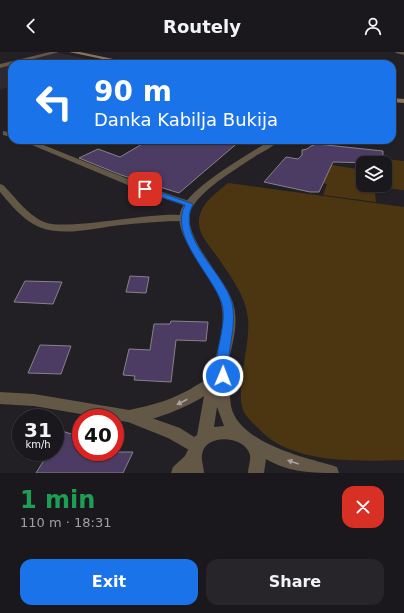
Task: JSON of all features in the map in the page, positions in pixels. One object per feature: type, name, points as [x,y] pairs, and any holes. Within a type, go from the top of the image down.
[{"type":"main road","points":[[72,52],[113,60]]},
{"type":"street","points":[[24,60],[56,52]]},
{"type":"street","points":[[398,52],[404,53]]},
{"type":"street","points":[[34,144],[145,189],[189,204]]},
{"type":"street","points":[[256,473],[259,466],[258,453],[229,420],[224,407],[223,359],[229,320],[227,302],[188,236],[185,218],[189,204],[204,189],[270,144]]},
{"type":"street","points":[[0,187],[22,209],[41,224],[52,227],[75,227],[166,218],[185,218]]},
{"type":"street","points":[[197,455],[215,380],[223,359]]},
{"type":"street","points":[[129,416],[156,412],[181,403],[215,380]]},
{"type":"street","points":[[0,398],[41,401],[129,416],[174,433],[197,455]]},
{"type":"street","points":[[179,473],[197,455],[215,432],[228,431],[246,439],[277,457],[331,473]]},
{"type":"shaded area","points":[[54,52],[91,60],[21,60]]},
{"type":"shaded area","points":[[8,63],[8,87],[0,90],[0,65]]},
{"type":"shaded area","points":[[302,160],[356,169],[356,192],[375,192],[376,202],[323,195],[327,184],[292,177]]},
{"type":"shaded area","points":[[392,160],[404,161],[404,190],[392,189]]},
{"type":"shaded area","points":[[228,183],[404,207],[404,460],[348,460],[308,455],[290,450],[274,441],[260,430],[245,414],[241,404],[241,393],[248,329],[247,310],[236,285],[205,240],[199,224],[201,211],[208,200]]},
{"type":"building","points":[[142,144],[236,144],[179,193],[121,175],[79,158],[98,149],[120,157]]},
{"type":"building","points":[[317,144],[383,151],[383,156],[356,156],[356,163],[333,162],[319,192],[310,192],[264,182],[286,157],[298,159],[302,155],[302,150]]},
{"type":"building","points":[[130,276],[149,277],[146,293],[126,292]]},
{"type":"building","points":[[25,281],[62,282],[53,304],[14,302]]},
{"type":"building","points":[[171,321],[208,322],[206,341],[176,340],[171,382],[134,380],[135,376],[123,375],[129,349],[150,350],[154,324],[170,324]]},
{"type":"building","points":[[40,345],[71,346],[61,374],[28,373]]},
{"type":"building","points":[[64,432],[72,434],[72,461],[124,461],[124,452],[133,452],[123,473],[36,473],[43,461],[64,461]]},
{"type":"route","points":[[145,189],[189,204],[185,218],[188,236],[227,302],[229,320],[223,359],[223,376]]}]
